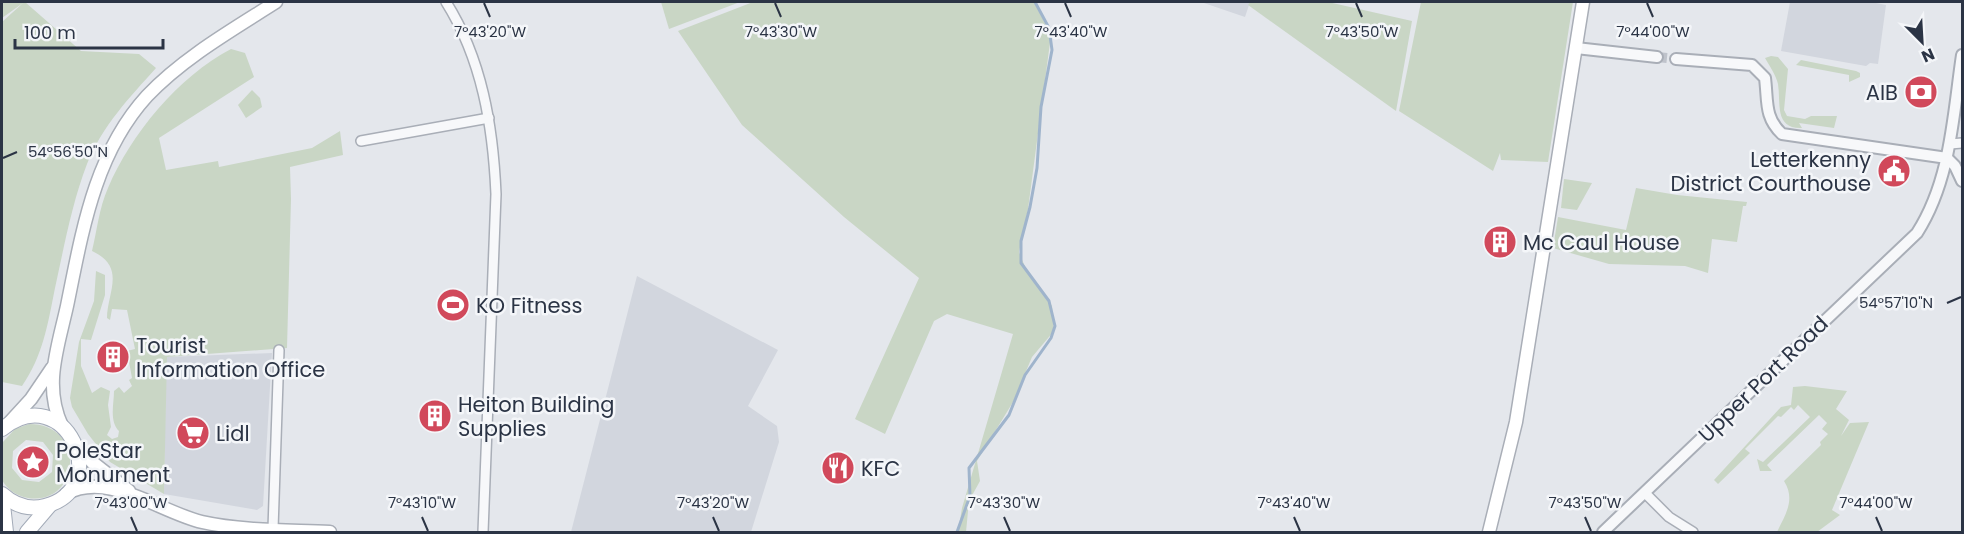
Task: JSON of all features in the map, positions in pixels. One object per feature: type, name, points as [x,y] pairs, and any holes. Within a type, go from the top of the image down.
[{"type":"main road","points":[[135,496],[99,468],[76,445],[62,426],[54,405],[52,367],[89,203],[104,164],[124,127],[147,97],[172,73],[276,2]]},
{"type":"main road","points":[[1489,532],[1516,422],[1583,2]]},
{"type":"main road","points":[[5,427],[31,399],[52,367]]},
{"type":"main road","points":[[5,427],[23,417],[39,416],[62,426]]},
{"type":"main road","points":[[66,494],[78,474],[79,455],[76,445]]},
{"type":"main road","points":[[27,532],[50,504],[76,490],[95,488],[135,496],[201,522],[330,532]]},
{"type":"main road","points":[[2,495],[23,506],[50,504]]},
{"type":"main road","points":[[2,495],[6,532]]},
{"type":"street","points":[[446,2],[465,37],[477,66],[489,118],[496,194],[483,532]]},
{"type":"street","points":[[1576,48],[1657,57]]},
{"type":"street","name":"Upper Port Road","points":[[1604,532],[1917,233],[1932,205],[1947,159],[1962,55]]},
{"type":"street","points":[[1676,59],[1752,65],[1765,78],[1766,110],[1774,126],[1782,134],[1947,159],[1955,166],[1962,181]]},
{"type":"street","points":[[361,141],[489,118]]},
{"type":"street","points":[[1950,144],[1962,142]]},
{"type":"street","points":[[273,529],[279,350]]},
{"type":"street","points":[[1645,493],[1669,517],[1693,532]]},
{"type":"shaded area","points":[[1201,2],[1250,2],[1245,17]]},
{"type":"shaded area","points":[[1790,2],[1871,2],[1886,5],[1878,64],[1870,63],[1866,66],[1781,51]]},
{"type":"shaded area","points":[[637,276],[778,350],[748,406],[777,426],[779,442],[751,532],[571,532]]},
{"type":"shaded area","points":[[272,353],[263,506],[257,510],[164,494],[166,357]]},
{"type":"green space","points":[[2,2],[25,2],[81,51],[139,54],[156,68],[100,137],[87,164],[69,225],[44,339],[35,363],[22,386],[2,382],[2,22],[23,3],[2,18]]},
{"type":"green space","points":[[661,2],[740,2],[669,29]]},
{"type":"green space","points":[[753,2],[1034,2],[1051,35],[1028,209],[1019,252],[1028,274],[1052,306],[1054,331],[1032,357],[1013,402],[977,461],[980,481],[969,501],[966,532],[958,532],[962,508],[1013,334],[947,314],[934,321],[885,434],[855,419],[919,278],[844,217],[742,125],[678,31]]},
{"type":"green space","points":[[1250,2],[1328,2],[1412,21],[1396,111],[1248,5]]},
{"type":"green space","points":[[1421,2],[1573,2],[1548,162],[1501,160],[1500,153],[1493,171],[1399,111]]},
{"type":"green space","points":[[231,49],[245,53],[254,77],[159,138],[166,170],[218,161],[219,167],[312,148],[340,131],[343,155],[290,167],[287,348],[167,357],[164,494],[110,462],[88,434],[72,407],[70,398],[79,342],[94,301],[96,271],[105,275],[105,295],[91,340],[81,339],[81,366],[92,393],[101,387],[110,391],[108,405],[111,427],[107,435],[112,439],[118,437],[119,431],[113,417],[114,391],[119,387],[124,393],[132,386],[129,380],[132,378],[127,351],[135,349],[127,310],[112,309],[110,320],[107,318],[113,281],[112,273],[103,257],[92,251],[105,196],[129,147],[175,91],[211,61]]},
{"type":"green space","points":[[1778,57],[1788,69],[1784,110],[1787,116],[1805,119],[1811,116],[1837,116],[1834,128],[1799,123],[1802,128],[1793,127],[1783,120],[1778,84],[1765,58]]},
{"type":"green space","points":[[1801,60],[1856,71],[1860,73],[1860,77],[1849,82],[1849,75],[1796,65]]},
{"type":"green space","points":[[252,90],[260,98],[262,107],[246,118],[238,105]]},
{"type":"green space","points":[[1564,179],[1592,183],[1577,210],[1561,208]]},
{"type":"green space","points":[[1636,188],[1677,195],[1747,202],[1746,206],[1743,206],[1737,242],[1712,239],[1708,273],[1685,266],[1609,264],[1553,248],[1558,217],[1626,230]]},
{"type":"green space","points":[[1805,386],[1847,391],[1836,409],[1849,420],[1841,436],[1850,423],[1869,422],[1832,510],[1840,515],[1817,532],[1777,532],[1789,501],[1784,481],[1821,445],[1820,442],[1828,434],[1822,429],[1827,423],[1819,415],[1767,465],[1772,471],[1760,471],[1757,459],[1763,462],[1810,417],[1798,405],[1794,410],[1791,407],[1781,417],[1778,416],[1745,449],[1750,453],[1718,484],[1714,480],[1781,407],[1791,405],[1793,387]]},
{"type":"green space","points":[[29,424],[48,428],[61,437],[68,450],[70,464],[67,478],[58,490],[45,497],[28,498],[16,494],[4,483],[2,480],[2,443],[15,429]],"holes":[[[26,440],[43,442],[53,455],[52,472],[39,482],[22,480],[12,468],[13,451]]]},
{"type":"waterway","points":[[957,532],[970,496],[969,468],[1009,415],[1025,375],[1051,338],[1055,326],[1049,301],[1021,263],[1021,241],[1037,168],[1041,107],[1052,50],[1049,28],[1035,2]]},
{"type":"tunnel","points":[[1657,57],[1676,59]]},
{"type":"place","name":"AIB","points":[[1921,92]]},
{"type":"place","name":"Letterkenny District Courthouse","points":[[1894,171]]},
{"type":"place","name":"Mc Caul House","points":[[1500,242]]},
{"type":"place","name":"KO Fitness","points":[[453,305]]},
{"type":"place","name":"Tourist Information Office","points":[[113,357]]},
{"type":"place","name":"Heiton Building Supplies","points":[[435,416]]},
{"type":"place","name":"Lidl","points":[[193,433]]},
{"type":"place","name":"PoleStar Monument","points":[[33,462]]},
{"type":"place","name":"KFC","points":[[838,468]]}]
